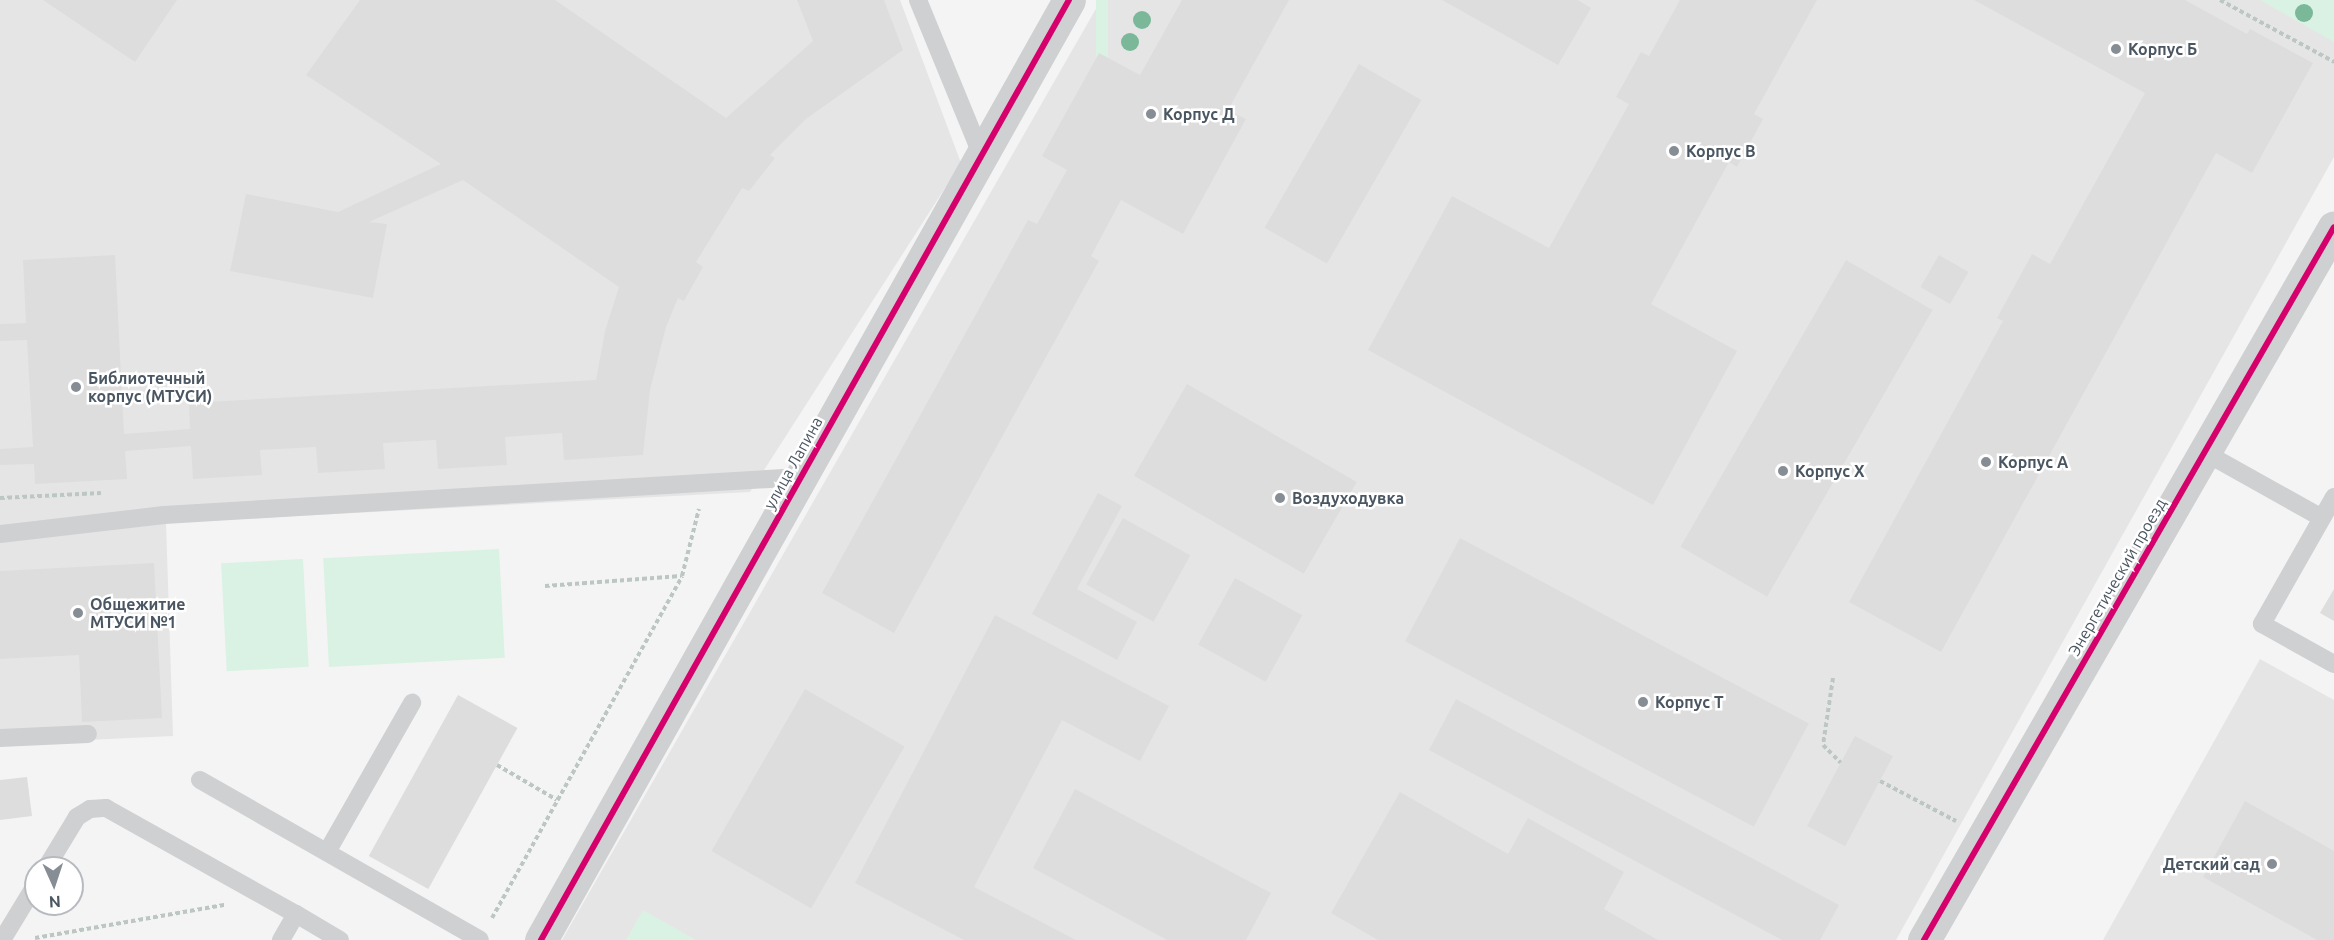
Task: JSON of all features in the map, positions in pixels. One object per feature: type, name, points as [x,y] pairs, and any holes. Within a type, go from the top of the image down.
[{"type":"street","name":"улица Лапина","points":[[541,940],[1069,0]]},
{"type":"street","name":"Энергетический проезд","points":[[1924,940],[2334,227]]},
{"type":"lane","points":[[918,0],[982,156]]},
{"type":"lane","points":[[2204,452],[2322,518]]},
{"type":"lane","points":[[0,534],[164,515],[801,477]]},
{"type":"lane","points":[[2334,497],[2262,624],[2334,664]]},
{"type":"lane","points":[[327,852],[412,703]]},
{"type":"lane","points":[[0,738],[88,734]]},
{"type":"lane","points":[[200,780],[480,940]]},
{"type":"lane","points":[[53,856],[77,817],[90,809],[106,808],[340,940]]},
{"type":"lane","points":[[2,940],[24,904]]},
{"type":"lane","points":[[281,940],[296,914]]},
{"type":"path","points":[[2220,0],[2334,62]]},
{"type":"path","points":[[491,920],[682,576],[706,483]]},
{"type":"path","points":[[545,586],[682,576]]},
{"type":"path","points":[[1833,678],[1824,745],[1841,763]]},
{"type":"path","points":[[497,765],[557,800]]},
{"type":"path","points":[[1880,781],[1956,821]]},
{"type":"path","points":[[26,940],[267,898]]},
{"type":"shaded area","points":[[0,0],[900,0],[961,163],[750,492],[166,523],[173,736],[0,744]]},
{"type":"shaded area","points":[[1101,0],[2334,0],[2334,157],[1896,940],[562,940]]},
{"type":"shaded area","points":[[2260,659],[2334,700],[2334,940],[2103,940]]},
{"type":"green space","points":[[1096,0],[1108,0],[1108,173],[1096,173]]},
{"type":"green space","points":[[2260,0],[2334,0],[2334,42]]},
{"type":"green space","points":[[499,549],[505,658],[329,667],[323,558]]},
{"type":"green space","points":[[303,559],[309,667],[227,671],[221,563]]},
{"type":"green space","points":[[643,910],[696,940],[626,940]]},
{"type":"building","points":[[43,0],[177,0],[135,62]]},
{"type":"building","points":[[360,0],[555,0],[726,118],[813,41],[797,0],[884,0],[903,50],[806,119],[770,155],[775,158],[749,191],[742,188],[696,262],[703,267],[684,301],[678,298],[666,327],[650,390],[643,455],[564,460],[562,433],[505,437],[507,465],[438,469],[436,440],[383,443],[385,469],[318,473],[316,447],[260,450],[262,475],[193,479],[191,446],[125,451],[127,479],[35,484],[34,464],[0,465],[0,449],[33,447],[27,340],[0,341],[0,324],[26,323],[23,260],[115,255],[124,434],[190,429],[189,403],[596,380],[605,331],[619,287],[463,180],[369,222],[387,224],[373,298],[230,271],[246,194],[338,212],[441,164],[306,75]]},
{"type":"building","points":[[1182,0],[1289,0],[1228,110],[1246,119],[1183,234],[1121,200],[1091,256],[1099,261],[894,633],[822,593],[1028,220],[1037,224],[1067,170],[1042,156],[1099,53],[1140,75]]},
{"type":"building","points":[[1442,0],[1578,0],[1591,8],[1558,65]]},
{"type":"building","points":[[1680,0],[1817,0],[1754,114],[1763,119],[1737,167],[1729,162],[1651,304],[1737,351],[1653,505],[1368,350],[1452,196],[1549,248],[1629,104],[1616,97],[1641,52],[1649,56]]},
{"type":"building","name":"Корпус А","points":[[1974,0],[2185,0],[2247,34],[2250,29],[2313,63],[2252,173],[2216,153],[1941,652],[1849,602],[2003,321],[1997,318],[2032,254],[2050,264],[2145,93]]},
{"type":"building","points":[[1359,64],[1421,100],[1327,264],[1264,228]]},
{"type":"building","points":[[1939,255],[1968,272],[1950,304],[1920,287]]},
{"type":"building","name":"Корпус Х","points":[[1846,260],[1933,310],[1767,597],[1680,547]]},
{"type":"building","points":[[1187,384],[1357,482],[1304,574],[1134,476]]},
{"type":"building","points":[[1098,493],[1122,506],[1077,589],[1137,622],[1117,660],[1032,614]]},
{"type":"building","points":[[1123,518],[1190,555],[1154,622],[1086,584]]},
{"type":"building","name":"Корпус Т","points":[[1460,538],[1809,723],[1754,827],[1405,641]]},
{"type":"building","name":"Общежитие МТУСИ №1","points":[[154,563],[162,718],[82,722],[79,655],[0,659],[0,571]]},
{"type":"building","points":[[1235,578],[1302,615],[1266,682],[1198,644]]},
{"type":"building","points":[[2334,589],[2334,621],[2320,613]]},
{"type":"building","points":[[995,615],[1169,706],[1140,761],[1062,720],[974,887],[1076,940],[964,940],[855,883]]},
{"type":"building","points":[[805,689],[905,746],[811,908],[712,851]]},
{"type":"building","points":[[458,695],[517,728],[428,889],[369,856]]},
{"type":"building","points":[[1456,699],[1839,905],[1820,940],[1782,940],[1429,750]]},
{"type":"building","points":[[1855,736],[1893,756],[1845,846],[1807,826]]},
{"type":"building","points":[[27,777],[32,816],[0,820],[0,780]]},
{"type":"building","points":[[1075,789],[1271,893],[1246,940],[1167,940],[1033,868]]},
{"type":"building","points":[[1400,792],[1508,854],[1528,818],[1624,872],[1604,909],[1658,940],[1378,940],[1331,913]]},
{"type":"building","name":"Детский сад","points":[[2245,801],[2334,851],[2334,940],[2317,940],[2203,877]]},
{"type":"cycle path","points":[[541,940],[1069,0]]},
{"type":"cycle path","points":[[1924,940],[2334,227]]},
{"type":"place","name":"Корпус Б","points":[[2116,49]]},
{"type":"place","name":"Корпус Д","points":[[1151,114]]},
{"type":"place","name":"Корпус В","points":[[1674,151]]},
{"type":"place","name":"Библиотечный корпус (МТУСИ)","points":[[76,387]]},
{"type":"place","name":"Корпус А","points":[[1986,462]]},
{"type":"place","name":"Корпус Х","points":[[1783,471]]},
{"type":"place","name":"Воздуходувка","points":[[1280,498]]},
{"type":"place","name":"Общежитие МТУСИ №1","points":[[78,613]]},
{"type":"place","name":"Корпус Т","points":[[1643,702]]},
{"type":"place","name":"Детский сад","points":[[2272,864]]}]
